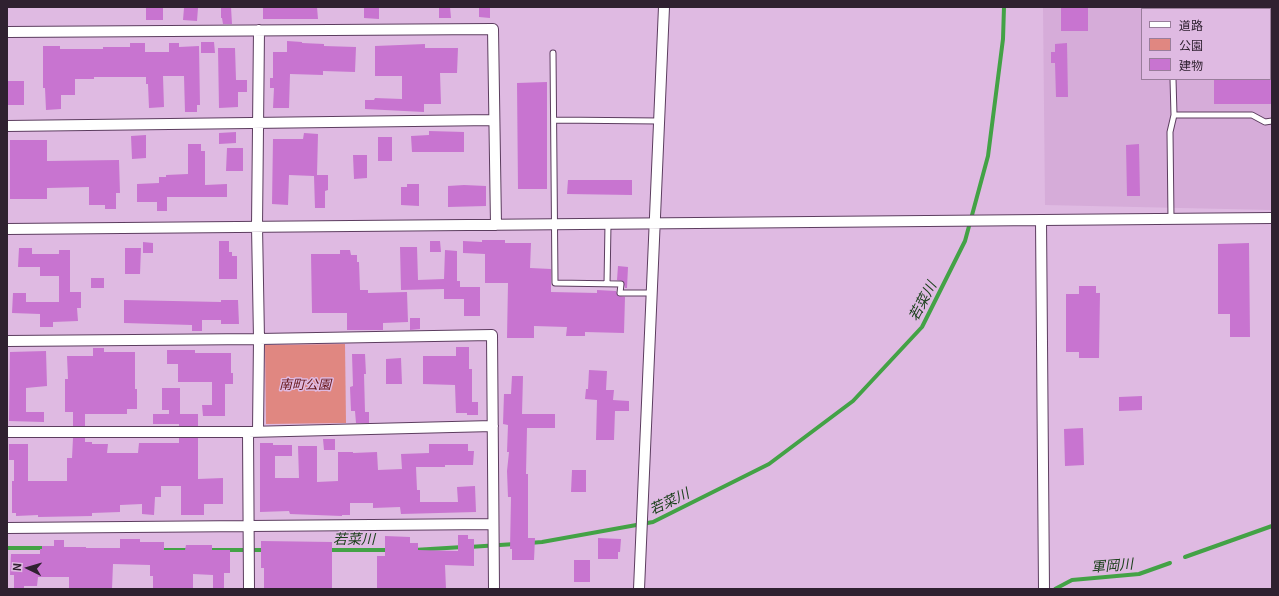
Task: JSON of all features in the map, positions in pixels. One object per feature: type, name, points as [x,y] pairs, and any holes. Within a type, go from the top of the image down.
[{"type":"street","points":[[638,589],[664,7]]},
{"type":"street","points":[[7,32],[493,29],[496,225]]},
{"type":"street","points":[[249,589],[248,526],[259,339],[257,226],[259,30]]},
{"type":"street","points":[[7,126],[494,120]]},
{"type":"street","points":[[7,229],[1272,218]]},
{"type":"street","points":[[1041,220],[1044,589]]},
{"type":"street","points":[[7,341],[492,335],[494,589]]},
{"type":"street","points":[[7,432],[253,431],[493,426]]},
{"type":"street","points":[[7,528],[493,524]]},
{"type":"lane","points":[[553,52],[555,283],[621,284],[620,293],[652,292]]},
{"type":"lane","points":[[1171,219],[1170,132],[1174,115],[1173,80]]},
{"type":"lane","points":[[1174,115],[1252,115],[1265,122],[1272,121]]},
{"type":"lane","points":[[554,120],[659,121]]},
{"type":"lane","points":[[607,284],[608,224]]},
{"type":"shaded area","points":[[1043,7],[1272,7],[1272,210],[1045,205]]},
{"type":"green space","name":"南町公園","points":[[345,344],[346,423],[266,424],[265,345]]},
{"type":"building","points":[[146,7],[163,7],[163,20],[146,20]]},
{"type":"building","points":[[221,7],[231,7],[232,24],[223,24],[221,18]]},
{"type":"building","points":[[317,7],[318,19],[263,19],[263,8]]},
{"type":"building","points":[[439,7],[450,7],[451,18],[439,18]]},
{"type":"building","points":[[479,7],[490,7],[490,18],[479,17]]},
{"type":"building","points":[[1061,7],[1088,7],[1088,31],[1061,31]]},
{"type":"building","points":[[184,8],[198,8],[197,21],[183,20]]},
{"type":"building","points":[[364,8],[379,8],[379,19],[364,18]]},
{"type":"building","points":[[287,41],[324,44],[324,46],[356,47],[355,72],[323,71],[323,75],[290,74],[289,108],[273,108],[274,88],[270,88],[270,78],[273,78],[273,52],[287,52]]},
{"type":"building","points":[[201,42],[214,42],[215,53],[201,53]]},
{"type":"building","points":[[130,43],[145,43],[145,52],[169,52],[169,43],[179,43],[179,47],[199,46],[200,105],[197,105],[197,112],[185,112],[184,76],[163,76],[164,107],[149,108],[148,84],[146,84],[146,77],[94,77],[94,79],[75,79],[75,95],[61,95],[61,109],[46,110],[45,88],[43,88],[43,46],[60,46],[60,49],[103,49],[103,47],[130,47]]},
{"type":"building","points":[[1067,43],[1068,97],[1056,97],[1055,63],[1051,63],[1051,52],[1055,52],[1055,44]]},
{"type":"building","points":[[425,44],[425,48],[458,48],[457,73],[440,73],[441,104],[424,104],[424,112],[365,109],[365,100],[374,100],[375,98],[402,99],[402,76],[375,76],[375,46]]},
{"type":"building","points":[[218,48],[235,48],[236,80],[247,80],[247,92],[238,92],[238,107],[219,108]]},
{"type":"building","points":[[1272,79],[1272,104],[1214,104],[1214,80]]},
{"type":"building","points":[[8,81],[24,81],[24,105],[8,105]]},
{"type":"building","points":[[547,82],[547,189],[518,189],[517,83]]},
{"type":"building","points":[[429,131],[464,132],[464,152],[412,152],[411,136],[429,135]]},
{"type":"building","points":[[236,132],[236,143],[219,144],[219,133]]},
{"type":"building","points":[[304,133],[318,134],[317,175],[328,175],[328,190],[325,191],[325,208],[315,208],[314,176],[289,175],[288,205],[272,204],[273,139],[303,139]]},
{"type":"building","points":[[146,135],[146,158],[132,159],[131,136]]},
{"type":"building","points":[[378,137],[392,137],[392,161],[378,161]]},
{"type":"building","points":[[10,140],[47,140],[47,161],[119,160],[120,193],[116,193],[116,209],[105,209],[105,205],[89,205],[89,187],[47,188],[47,199],[10,199]]},
{"type":"building","points":[[188,144],[201,144],[201,151],[205,151],[205,185],[227,184],[227,197],[167,197],[167,211],[157,211],[157,202],[137,202],[137,184],[159,183],[159,177],[166,177],[166,175],[188,174]]},
{"type":"building","points":[[1139,144],[1140,196],[1127,196],[1126,145]]},
{"type":"building","points":[[227,148],[243,148],[243,171],[226,171]]},
{"type":"building","points":[[353,155],[367,155],[367,178],[354,179]]},
{"type":"building","points":[[568,180],[632,180],[632,195],[567,194]]},
{"type":"building","points":[[407,184],[419,184],[419,206],[401,205],[401,187],[407,187]]},
{"type":"building","points":[[448,186],[486,186],[486,206],[448,207]]},
{"type":"building","points":[[482,240],[505,240],[505,243],[531,243],[530,268],[551,269],[551,292],[597,293],[597,290],[616,291],[618,296],[625,297],[624,333],[585,332],[585,336],[566,336],[567,327],[534,326],[534,338],[507,338],[508,283],[485,283],[485,254],[463,253],[463,241],[482,242]]},
{"type":"building","points":[[219,241],[229,241],[229,252],[232,252],[232,256],[237,256],[237,279],[219,279]]},
{"type":"building","points":[[430,241],[440,241],[441,252],[430,252]]},
{"type":"building","points":[[143,242],[153,243],[153,253],[143,253]]},
{"type":"building","points":[[1249,243],[1250,337],[1230,337],[1230,314],[1218,314],[1218,244]]},
{"type":"building","points":[[400,247],[417,247],[418,280],[444,279],[445,250],[457,251],[457,281],[460,281],[460,287],[480,287],[480,316],[464,316],[464,299],[444,299],[444,289],[401,290]]},
{"type":"building","points":[[19,248],[32,248],[32,254],[59,254],[59,250],[70,250],[70,292],[81,292],[81,308],[77,308],[78,321],[53,322],[53,327],[40,327],[40,314],[12,313],[13,293],[26,293],[26,302],[59,302],[59,276],[40,276],[40,267],[18,267]]},
{"type":"building","points":[[125,248],[141,248],[140,274],[125,274]]},
{"type":"building","points":[[340,250],[350,250],[351,255],[357,255],[357,262],[359,262],[360,290],[368,290],[368,293],[407,292],[408,322],[383,323],[383,330],[347,330],[347,313],[312,313],[311,254],[340,254]]},
{"type":"building","points":[[618,266],[628,267],[627,288],[625,288],[623,281],[617,280]]},
{"type":"building","points":[[91,278],[104,278],[104,288],[91,288]]},
{"type":"building","points":[[1079,286],[1096,286],[1096,293],[1100,293],[1099,358],[1079,358],[1079,352],[1066,352],[1066,294],[1079,294]]},
{"type":"building","points":[[124,300],[221,302],[221,300],[238,300],[239,324],[221,324],[221,320],[202,320],[202,331],[192,331],[192,325],[124,323]]},
{"type":"building","points":[[410,318],[420,318],[420,329],[410,330]]},
{"type":"building","points":[[456,347],[469,347],[469,369],[472,369],[472,402],[478,402],[478,415],[456,413],[455,385],[423,384],[423,356],[456,356]]},
{"type":"building","points":[[93,348],[104,348],[104,352],[135,352],[135,389],[137,389],[137,409],[127,409],[127,414],[85,414],[85,426],[73,426],[73,412],[65,412],[65,379],[68,379],[67,356],[93,356]]},
{"type":"building","points":[[167,350],[195,350],[195,353],[231,353],[231,373],[233,373],[233,384],[225,384],[225,416],[203,416],[202,405],[212,405],[212,382],[178,382],[178,364],[167,364]]},
{"type":"building","points":[[46,351],[47,386],[26,388],[26,412],[44,412],[44,422],[9,421],[10,352]]},
{"type":"building","points":[[352,354],[365,354],[365,412],[369,412],[369,423],[356,423],[355,411],[351,411],[350,387],[353,386]]},
{"type":"building","points":[[401,358],[402,384],[386,384],[386,359]]},
{"type":"building","points":[[589,370],[607,371],[606,390],[614,390],[613,400],[629,401],[629,411],[615,411],[614,440],[596,440],[597,400],[585,399],[586,389],[588,389]]},
{"type":"building","points":[[512,376],[523,376],[522,414],[555,414],[555,428],[527,428],[526,474],[528,474],[528,538],[535,538],[534,560],[512,560],[512,549],[510,549],[511,497],[508,497],[508,425],[503,424],[504,394],[511,394]]},
{"type":"building","points":[[162,388],[180,388],[180,414],[198,414],[198,426],[153,424],[153,414],[169,414],[169,410],[162,410]]},
{"type":"building","points":[[1142,396],[1142,410],[1119,411],[1119,397]]},
{"type":"building","points":[[1083,428],[1084,465],[1065,466],[1064,429]]},
{"type":"building","points":[[73,438],[85,438],[85,442],[92,442],[92,444],[108,444],[107,453],[138,453],[139,443],[179,443],[179,438],[198,438],[198,479],[223,478],[223,504],[204,504],[204,515],[181,515],[181,486],[161,486],[161,497],[155,497],[154,515],[142,514],[142,504],[120,505],[120,512],[92,513],[92,516],[38,517],[38,515],[16,516],[16,513],[12,513],[12,481],[14,481],[14,460],[9,460],[9,444],[28,444],[28,481],[67,481],[67,458],[72,458]]},
{"type":"building","points":[[323,439],[335,439],[335,450],[324,450]]},
{"type":"building","points":[[260,443],[292,445],[292,456],[275,456],[275,478],[299,478],[298,446],[317,446],[317,482],[338,481],[338,452],[377,452],[378,470],[402,469],[401,454],[429,453],[429,444],[468,444],[468,451],[474,451],[473,465],[416,467],[417,490],[420,490],[420,502],[458,502],[457,487],[475,486],[476,512],[401,514],[400,507],[373,508],[373,503],[350,503],[350,515],[342,516],[290,514],[289,511],[260,512]]},
{"type":"building","points":[[572,470],[586,470],[586,492],[571,492]]},
{"type":"building","points":[[458,535],[468,535],[468,539],[474,539],[474,566],[445,565],[446,589],[377,589],[377,556],[385,556],[385,536],[410,537],[410,543],[418,543],[418,550],[458,551]]},
{"type":"building","points":[[598,538],[621,539],[618,559],[598,559]]},
{"type":"building","points":[[120,539],[140,539],[140,542],[164,542],[164,550],[185,550],[186,545],[212,545],[212,550],[230,550],[230,573],[224,573],[224,589],[213,589],[213,575],[193,574],[193,589],[153,589],[153,576],[150,576],[150,565],[113,564],[112,589],[69,589],[69,577],[38,577],[37,586],[24,586],[24,589],[14,589],[14,575],[10,575],[11,554],[40,554],[40,549],[42,549],[42,546],[54,546],[54,540],[64,540],[64,547],[120,548]]},
{"type":"building","points":[[261,541],[332,542],[332,589],[264,589],[264,568],[261,568]]},
{"type":"building","points":[[574,560],[590,560],[590,582],[574,582]]},
{"type":"waterway","name":"若菜川","points":[[529,543],[653,522],[769,464],[853,401],[922,327],[965,241],[988,156],[1003,39],[1004,7]]},
{"type":"waterway","name":"軍岡川","points":[[1185,557],[1272,526]]},
{"type":"waterway","name":"若菜川","points":[[469,547],[515,544]]},
{"type":"waterway","name":"若菜川","points":[[414,550],[463,547]]},
{"type":"waterway","name":"若菜川","points":[[7,548],[47,548]]},
{"type":"waterway","name":"若菜川","points":[[160,550],[189,550]]},
{"type":"waterway","name":"若菜川","points":[[208,550],[265,550]]},
{"type":"waterway","name":"若菜川","points":[[328,550],[389,550]]},
{"type":"waterway","name":"軍岡川","points":[[1055,589],[1072,580],[1139,574],[1170,563]]}]
